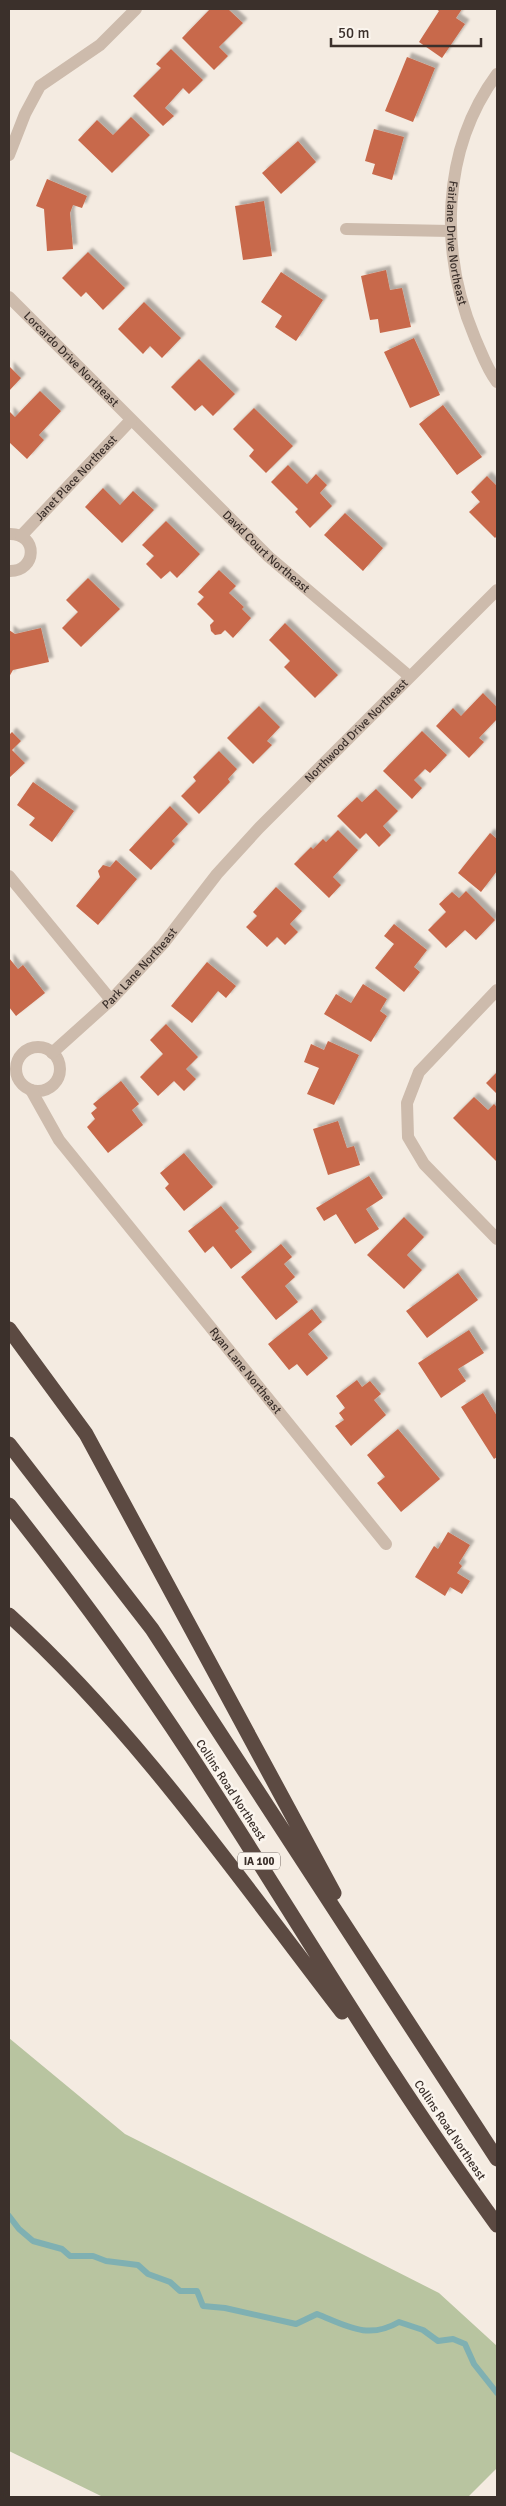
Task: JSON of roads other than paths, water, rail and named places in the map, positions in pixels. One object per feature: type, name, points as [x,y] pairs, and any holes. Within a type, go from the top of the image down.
[{"type":"highway","points":[[9,1329],[86,1434],[385,1989]]},
{"type":"highway","name":"Collins Road Northeast","points":[[9,1444],[152,1630],[497,2160]]},
{"type":"highway","name":"Collins Road Northeast","points":[[9,1505],[106,1634],[190,1754],[335,1986],[421,2116],[497,2225]]},
{"type":"highway","points":[[9,1615],[94,1702],[147,1762],[253,1895],[421,2116]]},
{"type":"street","points":[[9,155],[25,114],[40,86],[100,45],[136,9]]},
{"type":"street","name":"Fairlane Drive Northeast","points":[[497,74],[487,88],[466,134],[452,183],[450,231],[456,277],[469,324],[490,373],[497,382]]},
{"type":"street","points":[[346,229],[450,231]]},
{"type":"street","name":"Lorcardo Drive Northeast","points":[[9,297],[131,420]]},
{"type":"street","name":"Janet Place Northeast","points":[[9,571],[19,570],[30,556],[29,544],[15,535],[131,420]]},
{"type":"street","name":"David Court Northeast","points":[[131,420],[269,557],[409,676]]},
{"type":"street","name":"Northwood Drive Northeast","points":[[217,874],[259,828],[497,590]]},
{"type":"street","name":"Park Lane Northeast","points":[[52,1053],[111,1000],[163,944],[217,874]]},
{"type":"street","points":[[9,876],[111,1000]]},
{"type":"street","points":[[497,990],[419,1072],[407,1103],[408,1136],[424,1164],[497,1239]]},
{"type":"street","points":[[32,1048],[39,1048],[52,1053],[60,1066],[57,1080],[46,1090],[31,1090],[20,1081],[16,1068],[21,1055],[32,1048]]},
{"type":"street","name":"Ryan Lane Northeast","points":[[31,1090],[59,1140],[386,1544]]},
{"type":"waterway","points":[[9,2216],[19,2229],[33,2241],[62,2249],[70,2256],[93,2256],[106,2261],[138,2265],[148,2274],[170,2282],[180,2291],[197,2291],[203,2306],[225,2308],[296,2324],[317,2314],[348,2327],[367,2331],[388,2327],[399,2322],[423,2330],[438,2341],[453,2339],[465,2344],[474,2364],[497,2393]]}]
